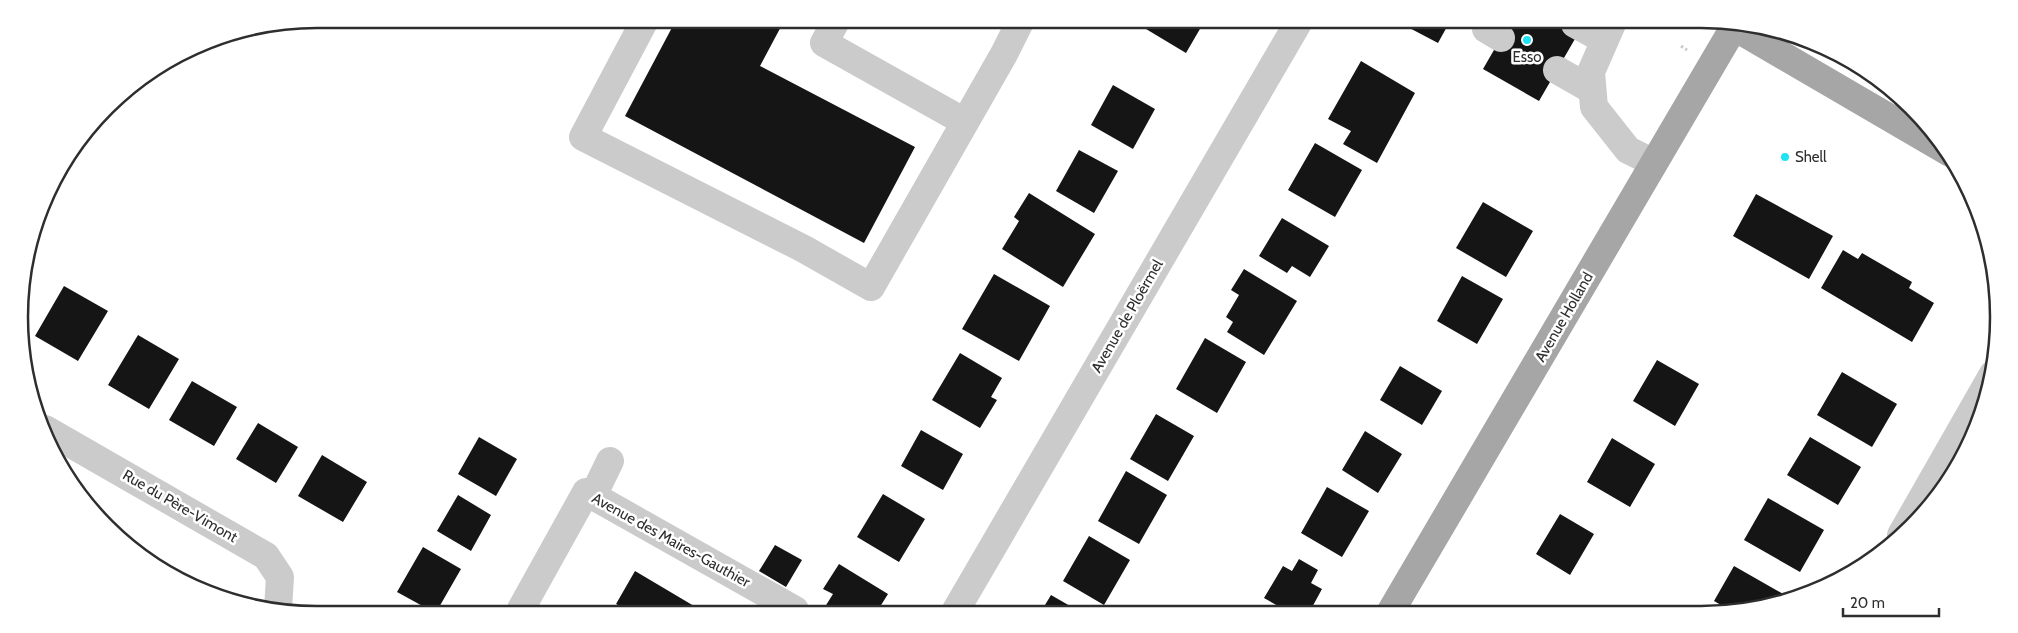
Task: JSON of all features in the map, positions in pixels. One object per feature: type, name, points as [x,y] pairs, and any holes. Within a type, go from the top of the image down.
[{"type":"main road","name":"Avenue Holland","points":[[1394,606],[1732,29]]},
{"type":"main road","points":[[1744,31],[1931,141]]},
{"type":"street","points":[[641,28],[583,137],[804,249],[871,287],[1017,28]]},
{"type":"street","points":[[832,28],[824,44],[965,122]]},
{"type":"street","name":"Avenue de Ploërmel","points":[[958,606],[1295,28]]},
{"type":"street","points":[[1592,28],[1608,32],[1591,72],[1594,107],[1628,150],[1654,163]]},
{"type":"street","points":[[1557,70],[1592,90]]},
{"type":"street","points":[[1914,512],[1977,404]]},
{"type":"street","name":"Rue du Père-Vimont","points":[[52,433],[266,556],[280,577],[278,603]]},
{"type":"street","points":[[592,496],[610,461]]},
{"type":"street","name":"Avenue des Maires-Gauthier","points":[[523,606],[586,492],[788,606]]},
{"type":"building","points":[[672,28],[780,28],[760,66],[915,147],[864,243],[625,116]]},
{"type":"building","points":[[1147,28],[1201,28],[1186,53]]},
{"type":"building","points":[[1410,28],[1446,28],[1438,43]]},
{"type":"building","points":[[1507,28],[1572,28],[1579,32],[1539,101],[1483,69]]},
{"type":"building","points":[[1361,61],[1415,93],[1377,163],[1343,144],[1351,131],[1328,119]]},
{"type":"building","points":[[1113,85],[1155,109],[1133,149],[1091,125]]},
{"type":"building","points":[[1315,143],[1362,170],[1335,217],[1288,190]]},
{"type":"building","points":[[1079,150],[1118,171],[1094,213],[1056,191]]},
{"type":"building","points":[[1029,193],[1095,234],[1063,287],[1002,249],[1019,221],[1014,217]]},
{"type":"building","points":[[1756,194],[1833,236],[1809,279],[1733,236]]},
{"type":"building","points":[[1483,202],[1533,231],[1506,277],[1456,248]]},
{"type":"building","points":[[1282,218],[1329,246],[1310,277],[1292,266],[1287,273],[1259,256]]},
{"type":"building","points":[[1843,250],[1858,259],[1862,253],[1912,282],[1909,288],[1934,303],[1912,342],[1821,288]]},
{"type":"building","points":[[1244,269],[1297,301],[1264,355],[1227,332],[1233,322],[1226,317],[1239,295],[1231,290]]},
{"type":"building","points":[[994,274],[1050,306],[1019,361],[962,329]]},
{"type":"building","points":[[1462,276],[1503,299],[1477,344],[1437,321]]},
{"type":"building","points":[[64,286],[108,311],[78,361],[35,336]]},
{"type":"building","points":[[138,335],[179,359],[149,409],[108,385]]},
{"type":"building","points":[[1205,338],[1246,362],[1217,413],[1176,389]]},
{"type":"building","points":[[960,353],[1002,378],[991,397],[997,400],[980,428],[932,400]]},
{"type":"building","points":[[1657,360],[1699,384],[1675,426],[1633,401]]},
{"type":"building","points":[[1400,366],[1442,391],[1422,425],[1380,400]]},
{"type":"building","points":[[1842,372],[1897,404],[1872,447],[1817,415]]},
{"type":"building","points":[[192,381],[237,407],[214,446],[169,420]]},
{"type":"building","points":[[1156,414],[1194,436],[1168,481],[1130,459]]},
{"type":"building","points":[[258,423],[298,447],[276,483],[236,459]]},
{"type":"building","points":[[921,430],[963,454],[943,490],[901,466]]},
{"type":"building","points":[[1365,431],[1402,454],[1378,493],[1342,470]]},
{"type":"building","points":[[479,437],[517,459],[496,496],[458,474]]},
{"type":"building","points":[[1810,437],[1861,467],[1838,505],[1787,475]]},
{"type":"building","points":[[1612,438],[1655,464],[1630,507],[1587,482]]},
{"type":"building","points":[[322,455],[367,482],[343,522],[298,496]]},
{"type":"building","points":[[1126,471],[1167,495],[1139,544],[1098,521]]},
{"type":"building","points":[[1327,487],[1369,511],[1342,557],[1301,533]]},
{"type":"building","points":[[883,494],[925,519],[899,562],[857,537]]},
{"type":"building","points":[[458,495],[491,515],[471,551],[437,531]]},
{"type":"building","points":[[1768,498],[1824,530],[1800,572],[1744,540]]},
{"type":"building","points":[[1560,514],[1594,534],[1570,575],[1536,554]]},
{"type":"building","points":[[1089,536],[1130,560],[1104,605],[1063,581]]},
{"type":"building","points":[[775,545],[802,560],[786,587],[759,571]]},
{"type":"building","points":[[423,547],[461,569],[440,606],[423,606],[397,592]]},
{"type":"building","points":[[1299,559],[1318,570],[1311,583],[1322,589],[1313,606],[1278,606],[1264,598],[1283,566],[1292,571]]},
{"type":"building","points":[[839,564],[888,594],[880,606],[826,606],[833,594],[823,589]]},
{"type":"building","points":[[1734,566],[1783,594],[1739,603],[1721,605],[1714,601]]},
{"type":"building","points":[[635,571],[694,606],[620,606],[616,604]]},
{"type":"building","points":[[1051,595],[1070,606],[1044,606]]},
{"type":"place","name":"Esso","points":[[1527,40]]},
{"type":"place","name":"Shell","points":[[1785,157]]}]
